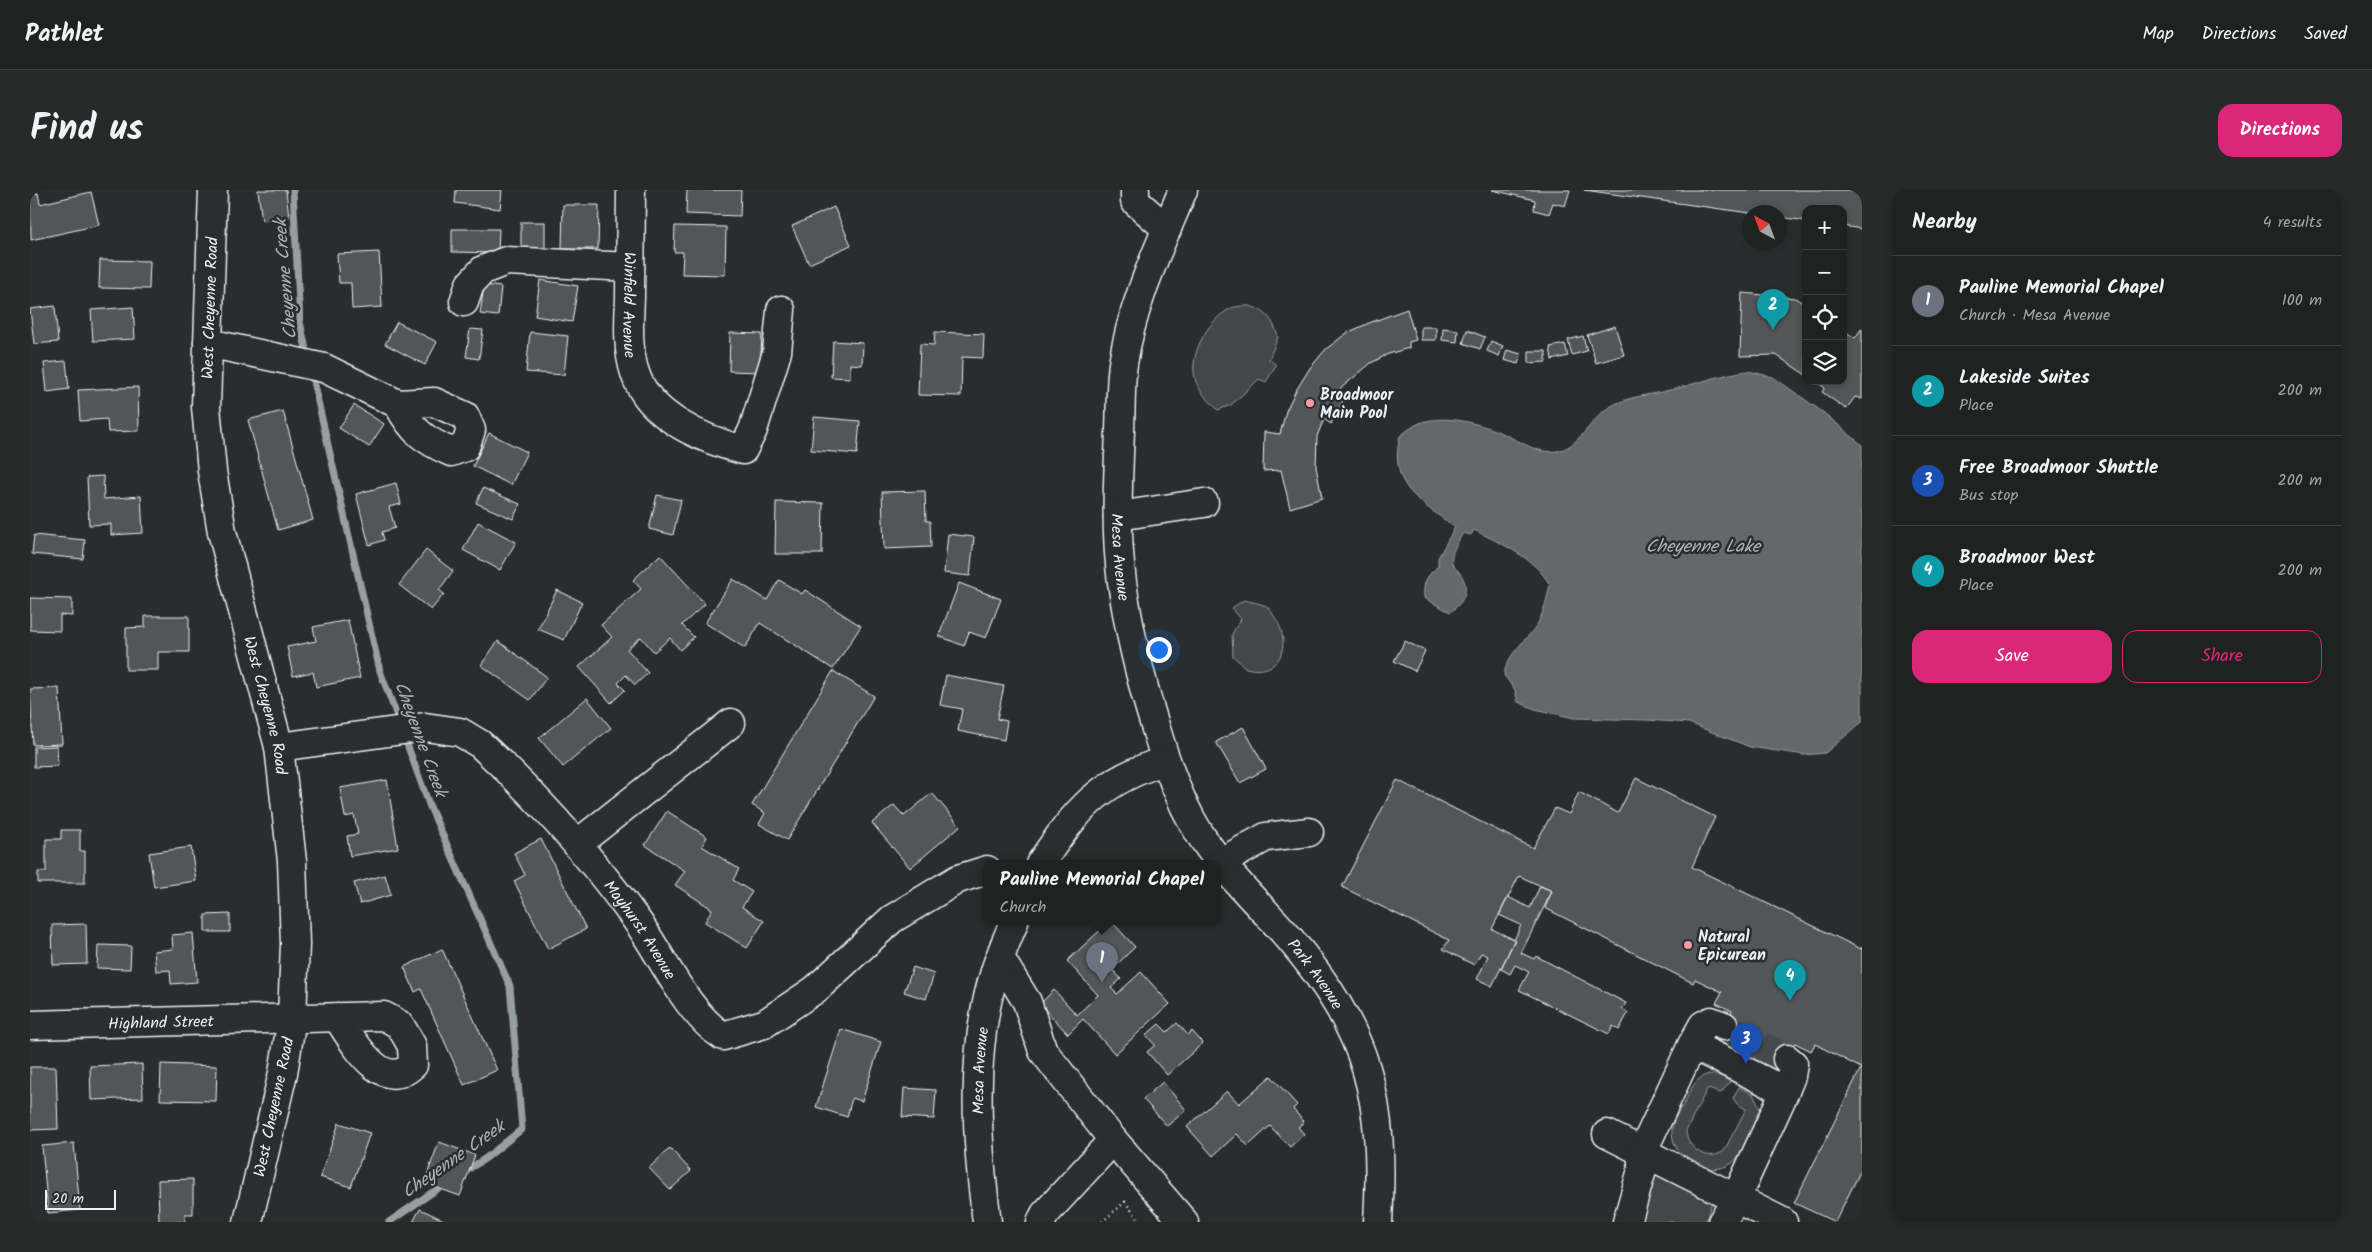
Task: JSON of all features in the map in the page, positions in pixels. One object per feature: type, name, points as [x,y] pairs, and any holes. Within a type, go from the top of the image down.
[{"type":"street","name":"West Cheyenne Road","points":[[213,190],[206,407],[216,504],[279,747],[292,861],[295,944],[292,1018],[283,1073],[248,1222]]},
{"type":"street","name":"Winfield Avenue","points":[[631,190],[629,342],[635,374],[648,397],[661,411],[713,441],[743,450],[753,430],[778,352],[781,310]]},
{"type":"street","points":[[1135,190],[1135,201],[1167,229]]},
{"type":"street","name":"Mesa Avenue","points":[[1165,761],[1139,676],[1122,580],[1118,516],[1123,364],[1141,294],[1184,190]]},
{"type":"street","points":[[464,302],[470,284],[483,270],[506,262],[630,267]]},
{"type":"street","points":[[208,343],[324,368],[398,404]]},
{"type":"street","points":[[1118,516],[1204,503]]},
{"type":"street","points":[[576,844],[731,723]]},
{"type":"street","name":"Mayhurst Avenue","points":[[279,747],[418,729],[442,729],[460,732],[480,744],[576,844],[604,877],[643,928],[695,1010],[710,1028],[723,1036],[764,1024],[816,989],[892,919],[958,879],[983,871]]},
{"type":"street","points":[[1043,860],[1081,808],[1107,786],[1138,769],[1165,761]]},
{"type":"street","name":"Park Avenue","points":[[1165,761],[1183,801],[1206,844],[1219,860]]},
{"type":"street","points":[[1221,862],[1266,837],[1309,832]]},
{"type":"street","name":"Park Avenue","points":[[1221,862],[1320,975],[1344,1012],[1372,1086],[1379,1127],[1381,1176],[1378,1222]]},
{"type":"street","name":"Mesa Avenue","points":[[987,1222],[978,1124],[979,1067],[984,1018],[1000,958],[1013,925]]},
{"type":"street","points":[[1000,958],[1027,1002],[1043,1051],[1113,1140],[1184,1222]]},
{"type":"street","name":"Highland Street","points":[[30,1025],[337,1017]]},
{"type":"street","points":[[1627,1222],[1642,1170],[1642,1153],[1692,1045],[1703,1026],[1711,1021],[1724,1026]]},
{"type":"street","points":[[1692,1045],[1785,1091]]},
{"type":"street","points":[[1722,1222],[1736,1198],[1785,1091],[1793,1064],[1786,1059]]},
{"type":"street","points":[[1607,1134],[1783,1222]]},
{"type":"street","points":[[1041,1222],[1045,1214],[1113,1140]]},
{"type":"path","points":[[1102,1222],[1125,1202],[1141,1222]]},
{"type":"shaded area","points":[[1249,306],[1265,314],[1274,326],[1278,337],[1269,359],[1276,365],[1266,382],[1259,379],[1231,405],[1218,410],[1200,389],[1194,376],[1196,354],[1206,332],[1221,314],[1234,307]]},
{"type":"shaded area","points":[[1244,600],[1268,607],[1281,629],[1283,649],[1275,664],[1267,668],[1258,670],[1246,668],[1233,656],[1232,634],[1241,619],[1232,608]]},
{"type":"shaded area","points":[[1709,1074],[1721,1076],[1730,1082],[1721,1093],[1707,1089],[1686,1131],[1690,1143],[1699,1152],[1711,1155],[1724,1151],[1746,1109],[1737,1104],[1733,1098],[1739,1087],[1753,1094],[1760,1109],[1756,1122],[1740,1154],[1732,1163],[1713,1169],[1702,1167],[1684,1157],[1677,1149],[1673,1140],[1672,1129],[1675,1119],[1694,1085],[1700,1078]]},
{"type":"shaded area","points":[[1656,1173],[1713,1200],[1705,1222],[1639,1222]]},
{"type":"water","name":"Cheyenne Lake","points":[[1748,371],[1773,377],[1824,413],[1862,445],[1862,722],[1825,753],[1805,755],[1750,747],[1689,723],[1574,718],[1535,709],[1518,702],[1515,690],[1504,675],[1506,667],[1513,654],[1538,623],[1544,609],[1550,585],[1543,575],[1526,559],[1506,546],[1474,530],[1471,535],[1463,533],[1452,555],[1452,564],[1465,583],[1463,599],[1450,612],[1424,598],[1426,580],[1438,566],[1438,558],[1455,527],[1419,500],[1403,480],[1398,468],[1397,453],[1400,436],[1422,422],[1436,419],[1458,420],[1491,429],[1538,450],[1557,451],[1571,445],[1602,413],[1615,404],[1631,398],[1680,388],[1728,374]]},
{"type":"building","points":[[258,190],[286,190],[289,217],[262,221]]},
{"type":"building","points":[[456,190],[502,190],[500,209],[455,203]]},
{"type":"building","points":[[687,190],[741,190],[740,216],[686,214]]},
{"type":"building","points":[[1492,190],[1570,190],[1565,206],[1553,203],[1549,214],[1534,210],[1535,200]]},
{"type":"building","points":[[1584,190],[1862,190],[1862,229],[1847,227],[1847,205],[1802,205],[1802,220],[1787,218],[1787,205],[1742,205],[1742,212]]},
{"type":"building","points":[[91,192],[99,225],[31,240],[30,195],[38,193],[40,204]]},
{"type":"building","points":[[563,205],[599,205],[598,249],[562,249]]},
{"type":"building","points":[[834,207],[851,245],[809,264],[792,226]]},
{"type":"building","points":[[521,222],[545,222],[545,249],[521,249]]},
{"type":"building","points":[[675,226],[726,227],[725,275],[682,274],[683,252],[674,252]]},
{"type":"building","points":[[452,229],[499,229],[498,253],[452,252]]},
{"type":"building","points":[[379,252],[382,307],[352,309],[351,283],[339,283],[337,254]]},
{"type":"building","points":[[100,260],[150,261],[149,289],[99,288]]},
{"type":"building","points":[[540,280],[578,286],[572,322],[535,316]]},
{"type":"building","points":[[484,285],[501,287],[498,316],[480,314]]},
{"type":"building","points":[[1742,293],[1795,298],[1802,302],[1802,372],[1776,355],[1740,356]]},
{"type":"building","points":[[55,306],[58,342],[34,344],[30,309]]},
{"type":"building","points":[[133,307],[135,339],[93,341],[91,310]]},
{"type":"building","points":[[1407,309],[1416,340],[1409,342],[1409,348],[1388,354],[1371,363],[1340,389],[1334,397],[1343,401],[1331,424],[1324,419],[1317,436],[1316,467],[1322,498],[1290,508],[1281,470],[1263,471],[1264,432],[1280,434],[1286,411],[1295,392],[1310,368],[1326,349],[1347,333]]},
{"type":"building","points":[[397,322],[437,342],[425,365],[385,344]]},
{"type":"building","points":[[1615,326],[1624,355],[1596,363],[1587,335]]},
{"type":"building","points":[[1421,327],[1436,327],[1436,340],[1421,340]]},
{"type":"building","points":[[1443,328],[1458,330],[1457,342],[1442,340]]},
{"type":"building","points":[[1862,328],[1862,399],[1855,397],[1846,409],[1822,392],[1825,388],[1821,385],[1847,385],[1847,333],[1855,338]]},
{"type":"building","points":[[470,329],[483,330],[479,359],[466,357]]},
{"type":"building","points":[[1467,330],[1485,337],[1480,349],[1463,343]]},
{"type":"building","points":[[530,332],[568,336],[564,375],[526,372]]},
{"type":"building","points":[[935,332],[984,334],[983,358],[962,357],[961,396],[918,395],[920,344],[934,345]]},
{"type":"building","points":[[730,333],[762,334],[760,372],[729,371]]},
{"type":"building","points":[[1583,336],[1587,351],[1572,355],[1568,340]]},
{"type":"building","points":[[833,341],[863,343],[862,365],[850,364],[850,378],[831,377]]},
{"type":"building","points":[[1491,341],[1503,346],[1499,356],[1487,351]]},
{"type":"building","points":[[1565,344],[1568,356],[1552,360],[1550,347]]},
{"type":"building","points":[[1507,350],[1521,354],[1518,364],[1504,360]]},
{"type":"building","points":[[1529,351],[1546,351],[1546,362],[1529,363]]},
{"type":"building","points":[[66,361],[69,389],[47,392],[44,363]]},
{"type":"building","points":[[138,387],[139,431],[108,432],[107,419],[80,421],[78,390]]},
{"type":"building","points":[[354,405],[384,424],[369,447],[339,428]]},
{"type":"building","points":[[283,411],[313,520],[278,530],[248,420]]},
{"type":"building","points":[[814,417],[860,421],[857,454],[811,450]]},
{"type":"building","points":[[489,433],[527,452],[511,485],[473,466]]},
{"type":"building","points":[[103,476],[104,499],[141,496],[143,533],[111,535],[111,524],[89,525],[87,477]]},
{"type":"building","points":[[396,483],[401,504],[389,507],[395,528],[382,532],[384,540],[369,545],[356,494]]},
{"type":"building","points":[[483,488],[520,504],[513,519],[476,503]]},
{"type":"building","points":[[925,491],[926,521],[930,521],[931,547],[884,549],[882,492]]},
{"type":"building","points":[[657,495],[681,500],[673,535],[649,529]]},
{"type":"building","points":[[776,502],[823,503],[822,554],[775,554]]},
{"type":"building","points":[[478,522],[516,542],[500,570],[463,550]]},
{"type":"building","points":[[948,534],[974,537],[970,576],[944,573]]},
{"type":"building","points":[[34,535],[85,540],[83,559],[32,554]]},
{"type":"building","points":[[426,550],[453,571],[439,590],[444,594],[431,610],[399,585]]},
{"type":"building","points":[[660,555],[705,604],[682,625],[694,637],[680,650],[670,638],[654,652],[641,637],[627,649],[648,673],[635,685],[626,675],[618,683],[625,690],[611,703],[579,667],[612,637],[601,625],[641,589],[633,580]]},
{"type":"building","points":[[733,579],[767,600],[779,580],[802,594],[805,590],[861,626],[833,669],[760,623],[745,648],[705,623]]},
{"type":"building","points":[[959,583],[1001,599],[986,638],[969,632],[964,646],[939,636]]},
{"type":"building","points":[[557,590],[582,602],[564,640],[538,629]]},
{"type":"building","points":[[30,598],[72,599],[72,616],[60,615],[60,631],[30,630]]},
{"type":"building","points":[[145,616],[189,616],[189,652],[158,652],[158,670],[126,670],[126,628],[145,627]]},
{"type":"building","points":[[348,620],[360,678],[316,687],[313,672],[293,676],[287,647],[316,641],[313,627]]},
{"type":"building","points":[[498,641],[547,677],[530,700],[481,665]]},
{"type":"building","points":[[1405,641],[1425,651],[1415,671],[1394,661]]},
{"type":"building","points":[[833,671],[874,696],[787,840],[759,824],[765,813],[752,805]]},
{"type":"building","points":[[946,675],[1004,686],[997,719],[1007,721],[1004,740],[958,731],[962,709],[940,705]]},
{"type":"building","points":[[59,688],[62,744],[33,745],[30,689]]},
{"type":"building","points":[[587,698],[611,728],[563,767],[539,738]]},
{"type":"building","points":[[1243,727],[1266,769],[1240,783],[1216,742]]},
{"type":"building","points":[[57,746],[58,766],[34,767],[34,747]]},
{"type":"building","points":[[1636,778],[1715,817],[1692,867],[1861,949],[1862,947],[1862,1168],[1835,1222],[1794,1203],[1861,1068],[1815,1044],[1811,1051],[1795,1043],[1778,1077],[1714,1046],[1732,1011],[1716,1003],[1722,992],[1695,979],[1693,983],[1545,908],[1552,891],[1519,876],[1492,929],[1515,940],[1492,986],[1477,979],[1488,956],[1481,953],[1474,965],[1443,949],[1449,940],[1342,887],[1397,780],[1533,848],[1555,808],[1569,814],[1579,792],[1618,813]]},
{"type":"building","points":[[387,780],[398,848],[350,856],[347,836],[358,834],[354,815],[345,817],[340,788]]},
{"type":"building","points":[[932,793],[960,826],[910,868],[872,823],[894,805],[904,816]]},
{"type":"building","points":[[667,811],[707,837],[702,846],[739,869],[733,880],[752,892],[742,907],[764,921],[747,948],[705,922],[712,909],[675,885],[685,871],[645,845]]},
{"type":"building","points":[[61,830],[80,830],[80,851],[85,851],[85,883],[38,883],[38,872],[46,872],[46,839],[61,839]]},
{"type":"building","points":[[541,839],[586,929],[548,949],[514,881],[525,875],[514,853]]},
{"type":"building","points":[[191,847],[196,881],[154,887],[149,853]]},
{"type":"building","points":[[385,875],[391,895],[360,904],[354,883]]},
{"type":"building","points":[[1540,886],[1552,891],[1521,953],[1534,959],[1536,956],[1626,1003],[1622,1009],[1628,1013],[1619,1030],[1613,1026],[1609,1034],[1519,990],[1529,972],[1515,965],[1510,974],[1501,969],[1521,925],[1499,915],[1508,897],[1530,908]]},
{"type":"building","points":[[230,914],[230,932],[205,932],[205,915]]},
{"type":"building","points":[[86,924],[87,964],[53,965],[52,925]]},
{"type":"building","points":[[1106,925],[1115,925],[1135,947],[1112,969],[1121,979],[1111,988],[1117,994],[1141,972],[1170,1004],[1115,1054],[1083,1019],[1068,1034],[1040,1004],[1054,990],[1077,1015],[1098,995],[1067,961]]},
{"type":"building","points":[[193,933],[197,982],[171,984],[170,970],[156,971],[154,951],[173,949],[172,935]]},
{"type":"building","points":[[98,945],[131,946],[130,969],[97,968]]},
{"type":"building","points":[[442,949],[497,1070],[464,1085],[421,989],[415,992],[404,967]]},
{"type":"building","points":[[913,967],[934,974],[926,999],[904,992]]},
{"type":"building","points":[[1177,1023],[1188,1035],[1192,1031],[1203,1043],[1167,1075],[1147,1052],[1155,1045],[1146,1035],[1159,1024],[1167,1032]]},
{"type":"building","points":[[841,1029],[881,1042],[862,1101],[852,1098],[847,1117],[816,1107]]},
{"type":"building","points":[[142,1064],[143,1098],[91,1100],[90,1066]]},
{"type":"building","points":[[161,1064],[217,1066],[216,1101],[160,1100]]},
{"type":"building","points":[[30,1067],[56,1067],[58,1129],[30,1130]]},
{"type":"building","points":[[1271,1076],[1297,1105],[1293,1109],[1304,1122],[1298,1127],[1304,1134],[1290,1147],[1270,1126],[1248,1146],[1237,1134],[1213,1156],[1187,1127],[1227,1091],[1239,1104]]},
{"type":"building","points":[[1163,1082],[1186,1110],[1167,1126],[1143,1099]]},
{"type":"building","points":[[904,1088],[936,1090],[934,1119],[902,1117]]},
{"type":"building","points":[[339,1123],[370,1133],[351,1187],[320,1177]]},
{"type":"building","points":[[439,1142],[475,1155],[460,1196],[424,1183]]},
{"type":"building","points":[[74,1143],[80,1210],[48,1213],[42,1146]]},
{"type":"building","points":[[670,1148],[691,1171],[670,1190],[649,1168]]},
{"type":"building","points":[[193,1179],[193,1214],[185,1214],[185,1222],[159,1222],[158,1180]]},
{"type":"building","points":[[420,1209],[448,1222],[413,1222]]},
{"type":"waterway","name":"Cheyenne Creek","points":[[293,190],[300,322],[308,358]]},
{"type":"waterway","name":"Cheyenne Creek","points":[[311,371],[380,671],[400,724]]},
{"type":"waterway","name":"Cheyenne Creek","points":[[404,736],[430,807],[510,986],[522,1129],[486,1158],[464,1172]]},
{"type":"waterway","name":"Cheyenne Creek","points":[[389,1222],[446,1183]]},
{"type":"tunnel","points":[[1724,1026],[1787,1059]]},
{"type":"place","name":"Lakeside Suites","points":[[1773,330]]},
{"type":"place","name":"Broadmoor Main Pool","points":[[1310,403]]},
{"type":"place","name":"Natural Epicurean","points":[[1688,945]]},
{"type":"place","name":"Pauline Memorial Chapel","points":[[1102,983]]},
{"type":"place","name":"Broadmoor West","points":[[1790,1001]]},
{"type":"place","name":"Free Broadmoor Shuttle","points":[[1746,1064]]}]
